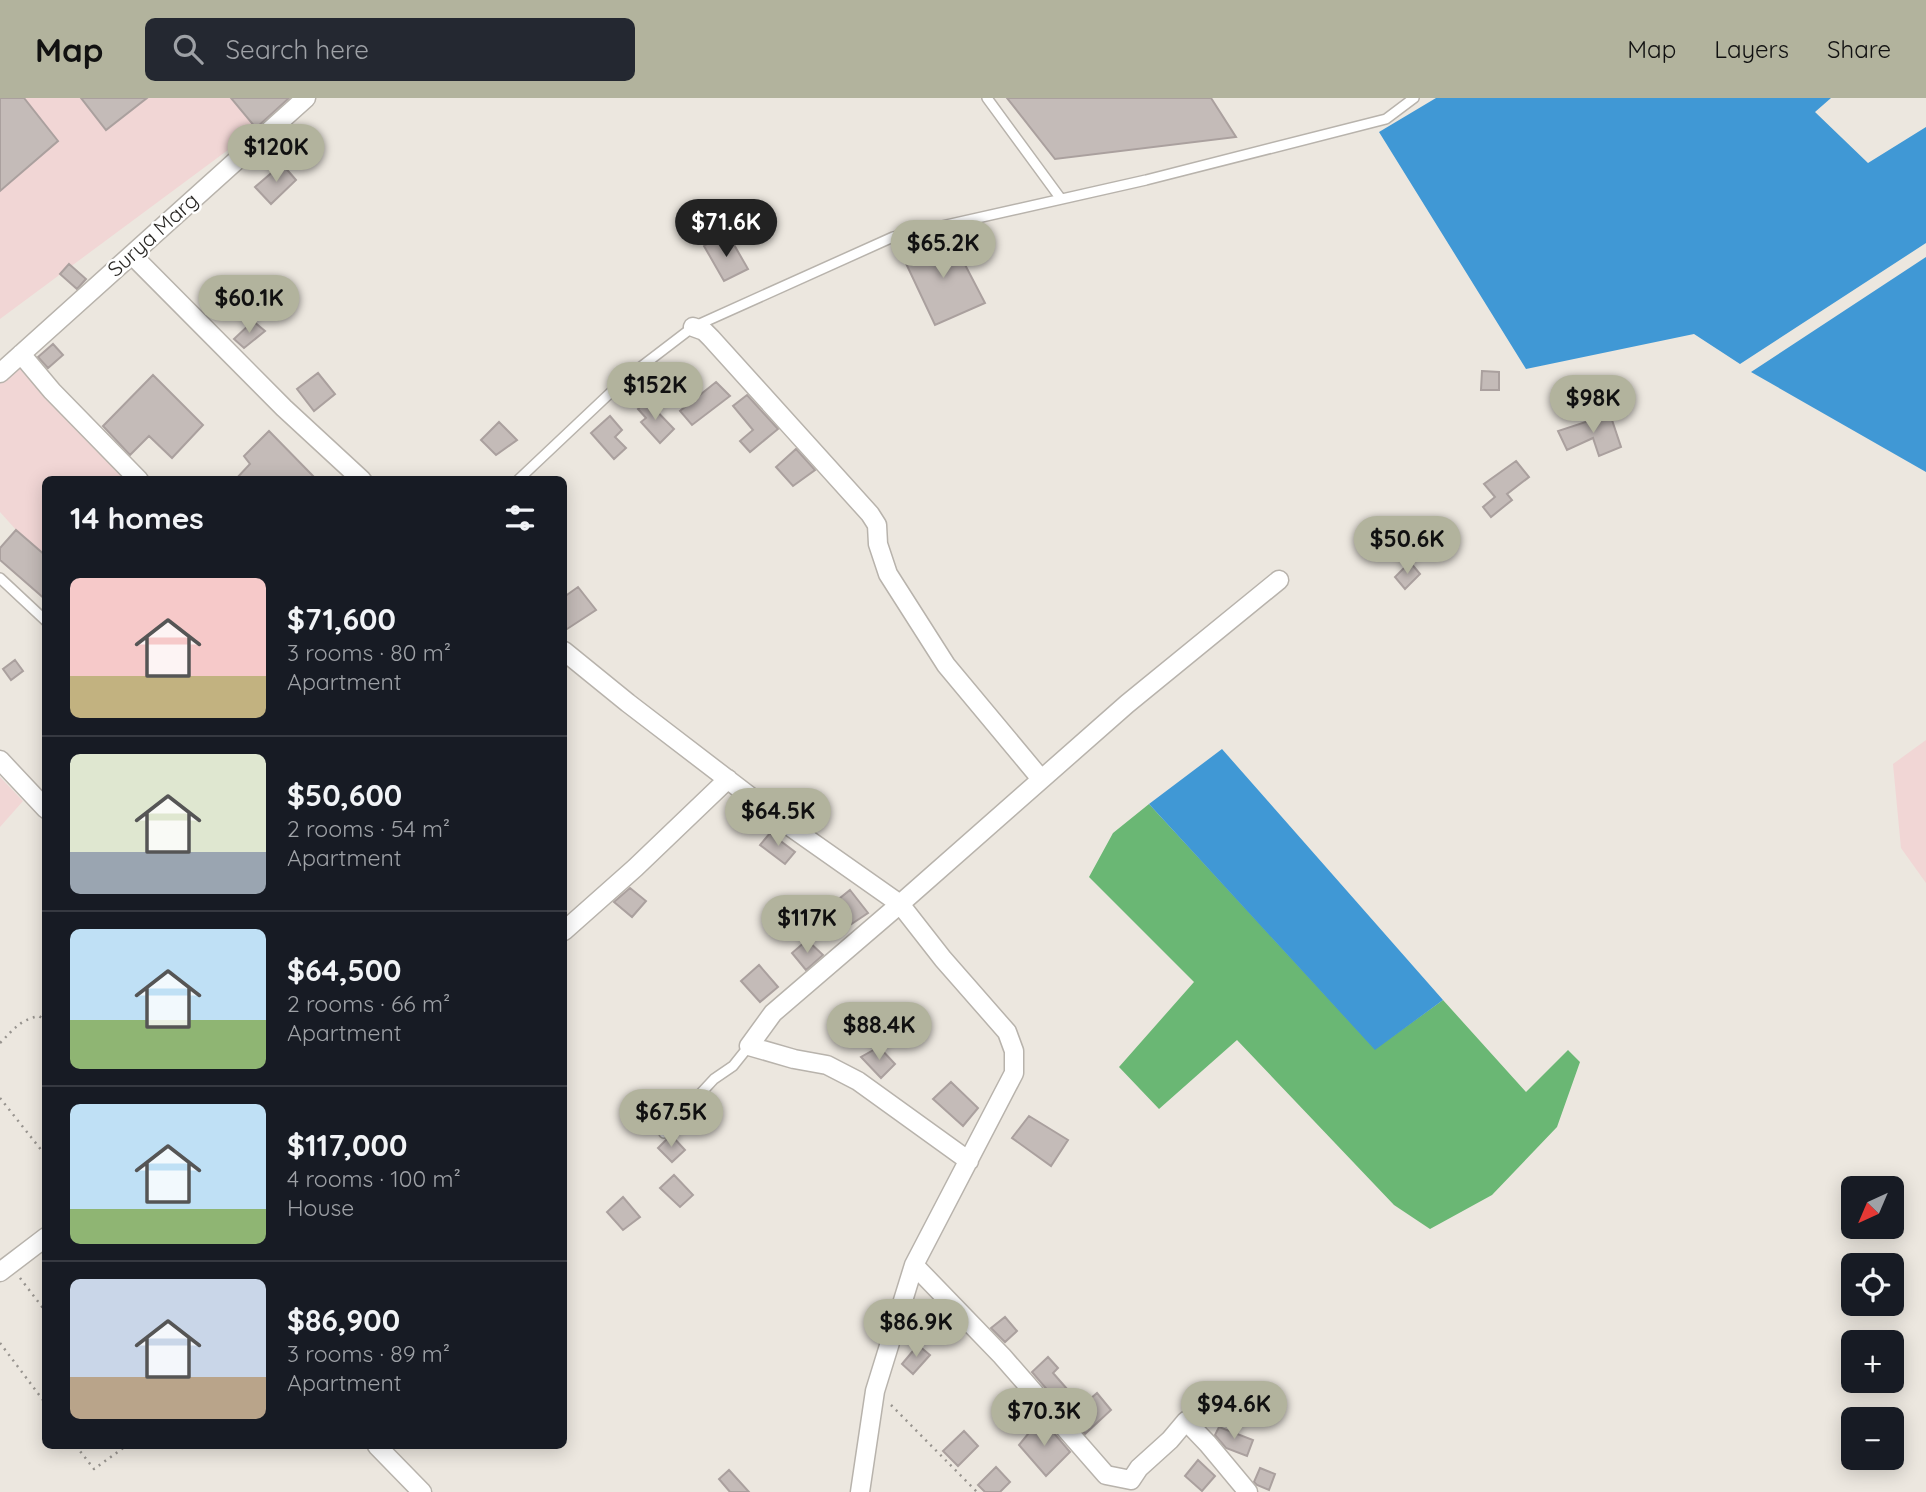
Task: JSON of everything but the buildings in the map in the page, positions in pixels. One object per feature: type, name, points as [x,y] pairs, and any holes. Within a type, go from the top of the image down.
[{"type":"street","name":"Surya Marg","points":[[0,373],[306,98]]},
{"type":"street","points":[[132,254],[275,398],[358,476]]},
{"type":"street","points":[[693,327],[704,331],[711,338],[870,514],[877,525],[878,544],[888,574],[946,665],[1041,779]]},
{"type":"street","points":[[21,354],[52,391],[135,476]]},
{"type":"street","points":[[969,1161],[858,1081],[827,1065],[749,1046],[772,1013],[1127,704],[1279,580]]},
{"type":"street","points":[[567,653],[782,821],[900,904],[943,959],[1007,1032],[1014,1051],[1014,1073],[914,1265],[874,1401],[860,1492]]},
{"type":"street","points":[[0,760],[42,805]]},
{"type":"street","points":[[567,927],[728,779]]},
{"type":"street","points":[[5,1268],[42,1240]]},
{"type":"street","points":[[914,1265],[1002,1356],[1106,1475],[1131,1480],[1139,1468],[1170,1440],[1186,1421],[1248,1492]]},
{"type":"street","points":[[380,1449],[422,1492]]},
{"type":"lane","points":[[987,98],[1061,199]]},
{"type":"lane","points":[[523,476],[625,379],[693,327],[893,237],[1146,180],[1386,120],[1414,98]]},
{"type":"lane","points":[[0,578],[42,617]]},
{"type":"lane","points":[[664,1133],[714,1079],[733,1066],[749,1046]]},
{"type":"path","points":[[0,1043],[21,1022],[39,1016],[42,1018]]},
{"type":"path","points":[[0,1098],[42,1151]]},
{"type":"path","points":[[5,1268],[42,1308]]},
{"type":"path","points":[[0,1343],[42,1399]]},
{"type":"path","points":[[874,1401],[893,1405],[977,1492]]},
{"type":"path","points":[[78,1449],[94,1469],[122,1449]]},
{"type":"shaded area","points":[[0,98],[298,98],[0,319]]},
{"type":"shaded area","points":[[15,360],[122,476],[42,476],[42,559],[0,512],[0,377]]},
{"type":"shaded area","points":[[1926,740],[1926,883],[1901,848],[1893,764]]},
{"type":"shaded area","points":[[0,777],[23,801],[0,827]]},
{"type":"green space","points":[[1149,804],[1375,1049],[1443,1000],[1526,1092],[1568,1050],[1580,1062],[1557,1127],[1492,1195],[1430,1229],[1394,1205],[1237,1040],[1159,1109],[1119,1067],[1194,982],[1089,877],[1113,833]]},
{"type":"water","points":[[1436,98],[1831,98],[1815,112],[1868,163],[1926,127],[1926,243],[1740,364],[1694,334],[1526,369],[1379,132]]},
{"type":"water","points":[[1926,257],[1926,472],[1751,372]]},
{"type":"water","points":[[1222,749],[1443,1000],[1375,1050],[1149,804]]}]
